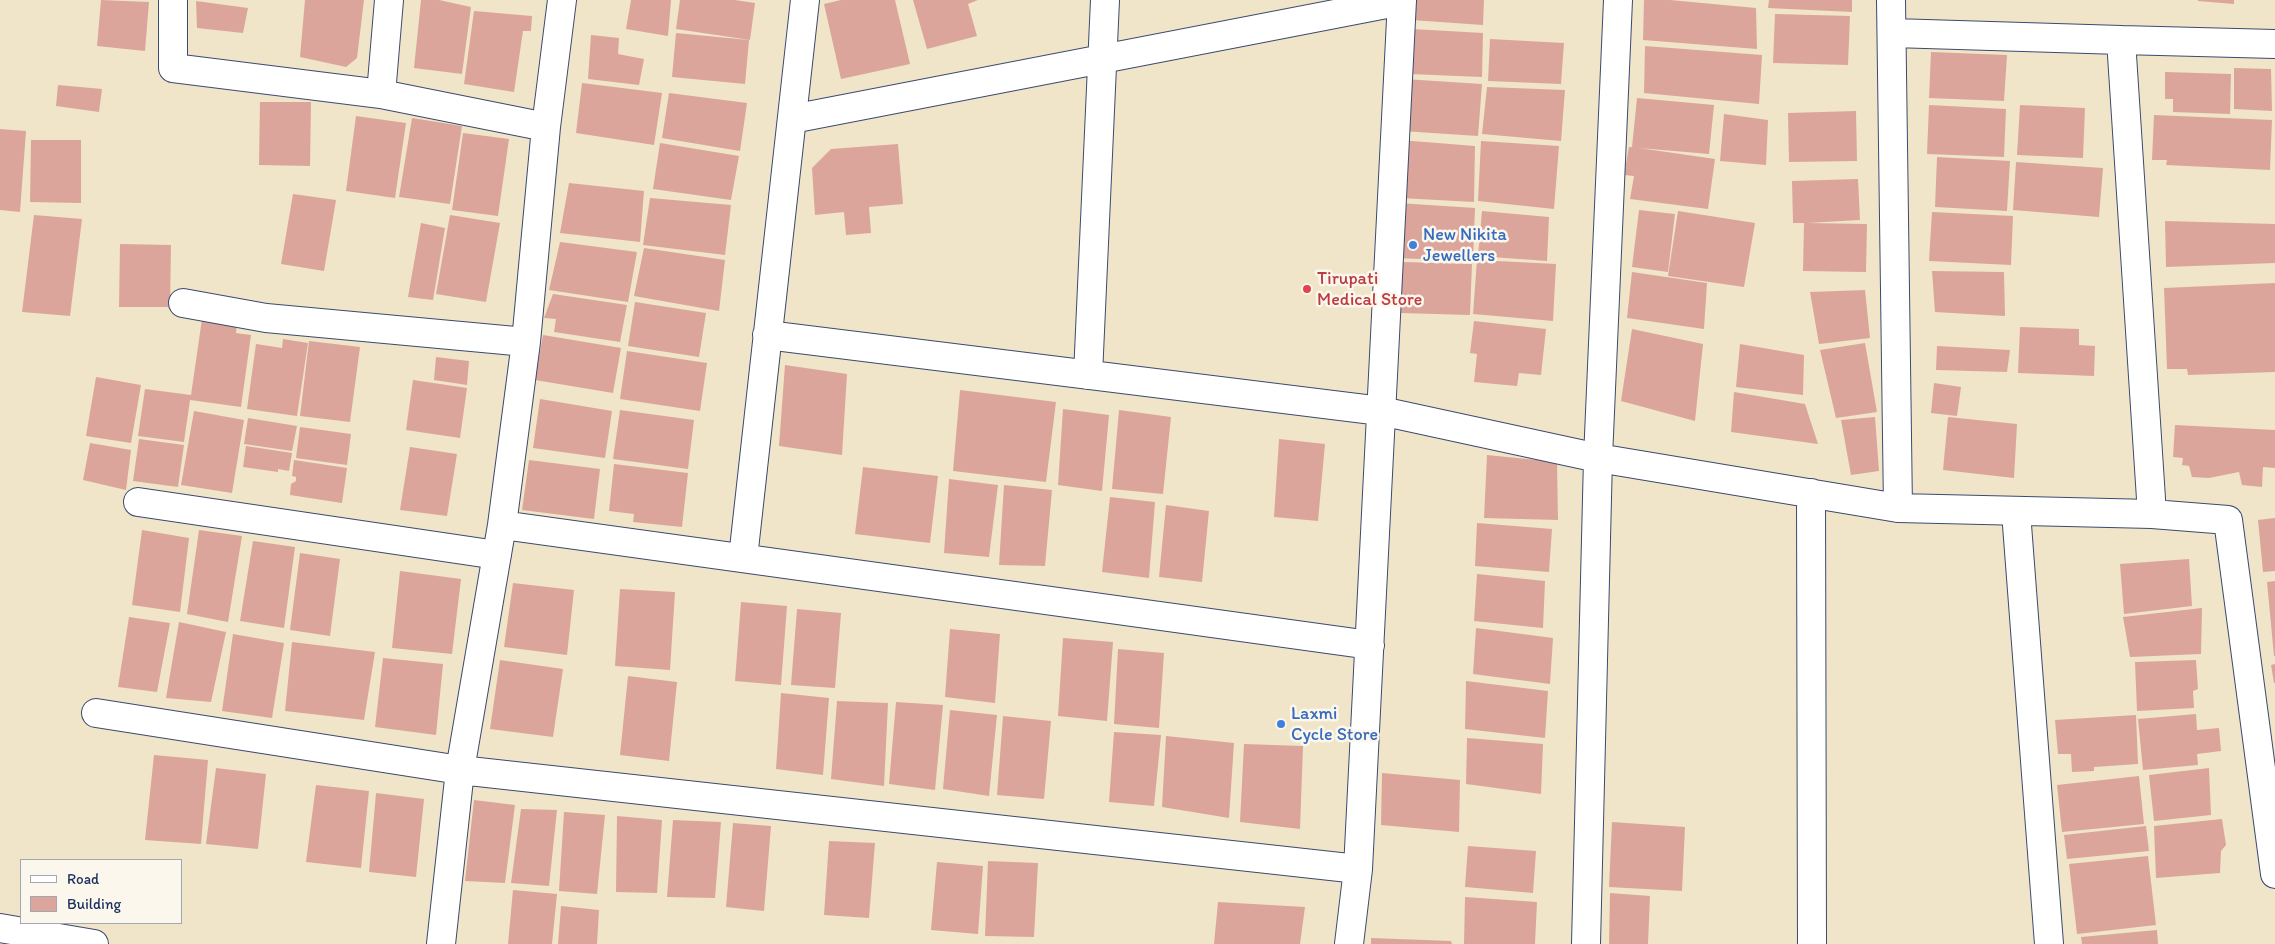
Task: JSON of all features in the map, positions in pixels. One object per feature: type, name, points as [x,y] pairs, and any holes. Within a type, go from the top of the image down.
[{"type":"street","points":[[173,0],[173,68],[381,94],[546,127]]},
{"type":"street","points":[[381,94],[389,0]]},
{"type":"street","points":[[441,944],[460,770],[502,525],[526,342],[546,127],[562,0]]},
{"type":"street","points":[[742,558],[805,0]]},
{"type":"street","points":[[1088,375],[1105,0]]},
{"type":"street","points":[[792,119],[1402,0],[1358,869],[1349,944]]},
{"type":"street","points":[[1586,944],[1598,458],[1618,0]]},
{"type":"street","points":[[1891,0],[1893,33],[1898,508]]},
{"type":"street","points":[[1893,33],[2275,44]]},
{"type":"street","points":[[2122,40],[2152,514]]},
{"type":"street","points":[[183,303],[266,318],[526,342]]},
{"type":"street","points":[[767,335],[1381,411],[1598,458],[1898,508],[2152,514],[2228,520],[2275,874]]},
{"type":"street","points":[[1811,493],[1812,944]]},
{"type":"street","points":[[138,502],[497,555]]},
{"type":"street","points":[[2016,512],[2049,944]]},
{"type":"street","points":[[502,525],[1370,645]]},
{"type":"street","points":[[96,713],[460,770],[1358,869]]},
{"type":"street","points":[[0,928],[94,944]]},
{"type":"building","points":[[101,0],[149,2],[145,51],[97,46]]},
{"type":"building","points":[[305,0],[364,0],[357,58],[346,67],[300,57]]},
{"type":"building","points":[[421,0],[439,0],[471,7],[462,74],[414,68]]},
{"type":"building","points":[[631,0],[671,0],[668,36],[626,29]]},
{"type":"building","points":[[680,0],[735,0],[755,3],[750,40],[676,29]]},
{"type":"building","points":[[841,0],[895,0],[910,64],[841,79],[824,4]]},
{"type":"building","points":[[913,0],[978,0],[968,4],[977,36],[927,49]]},
{"type":"building","points":[[1411,0],[1484,0],[1483,25],[1411,20]]},
{"type":"building","points":[[1644,0],[1670,0],[1756,8],[1757,49],[1643,40]]},
{"type":"building","points":[[1769,0],[1852,0],[1852,12],[1768,8]]},
{"type":"building","points":[[2234,0],[2234,4],[2198,1]]},
{"type":"building","points":[[196,1],[248,8],[243,33],[197,28]]},
{"type":"building","points":[[474,11],[532,16],[531,31],[523,31],[514,92],[464,84]]},
{"type":"building","points":[[1775,14],[1850,16],[1848,65],[1773,63]]},
{"type":"building","points":[[1412,29],[1483,33],[1482,77],[1409,74]]},
{"type":"building","points":[[676,33],[749,40],[745,84],[672,77]]},
{"type":"building","points":[[591,35],[619,38],[618,54],[644,59],[639,85],[588,79]]},
{"type":"building","points":[[1490,39],[1564,43],[1561,84],[1488,81]]},
{"type":"building","points":[[1645,46],[1762,55],[1759,104],[1644,93]]},
{"type":"building","points":[[1931,52],[2007,55],[2004,101],[1929,98]]},
{"type":"building","points":[[2234,68],[2271,69],[2272,111],[2234,109]]},
{"type":"building","points":[[2165,72],[2231,74],[2230,114],[2173,112],[2173,99],[2165,99]]},
{"type":"building","points":[[1404,79],[1482,84],[1478,136],[1402,131]]},
{"type":"building","points":[[582,83],[662,93],[654,145],[576,133]]},
{"type":"building","points":[[58,85],[102,89],[99,112],[56,106]]},
{"type":"building","points":[[1487,87],[1565,90],[1561,141],[1482,134]]},
{"type":"building","points":[[669,93],[747,103],[740,151],[662,138]]},
{"type":"building","points":[[1637,98],[1714,105],[1709,154],[1639,148],[1715,159],[1708,209],[1630,199],[1634,176],[1624,175],[1629,147],[1632,147]]},
{"type":"building","points":[[260,102],[311,102],[310,166],[259,165]]},
{"type":"building","points":[[1929,105],[2006,109],[2004,157],[1927,154]]},
{"type":"building","points":[[2020,105],[2085,108],[2083,158],[2017,155]]},
{"type":"building","points":[[1856,111],[1857,161],[1789,162],[1788,113]]},
{"type":"building","points":[[1724,114],[1768,120],[1766,165],[1720,161]]},
{"type":"building","points":[[2154,115],[2272,120],[2270,170],[2166,165],[2167,160],[2152,160]]},
{"type":"building","points":[[356,116],[406,123],[395,198],[346,191]]},
{"type":"building","points":[[412,118],[462,126],[450,204],[399,197]]},
{"type":"building","points":[[0,129],[26,131],[20,212],[0,210]]},
{"type":"building","points":[[463,133],[509,139],[498,216],[452,210]]},
{"type":"building","points":[[31,140],[81,140],[81,203],[30,202]]},
{"type":"building","points":[[1400,140],[1475,146],[1474,202],[1400,198]]},
{"type":"building","points":[[1481,141],[1559,146],[1554,209],[1478,201]]},
{"type":"building","points":[[660,143],[739,156],[731,200],[653,189]]},
{"type":"building","points":[[898,144],[903,204],[869,207],[871,233],[846,235],[844,212],[815,215],[812,168],[831,149]]},
{"type":"building","points":[[1937,157],[2010,161],[2007,211],[1935,207]]},
{"type":"building","points":[[2016,162],[2103,168],[2099,217],[2013,210]]},
{"type":"building","points":[[1858,179],[1860,220],[1807,223],[1867,224],[1866,272],[1803,271],[1804,223],[1793,223],[1792,181]]},
{"type":"building","points":[[569,183],[644,191],[640,242],[560,233]]},
{"type":"building","points":[[293,194],[336,200],[324,271],[281,264]]},
{"type":"building","points":[[650,198],[731,205],[725,255],[643,245]]},
{"type":"building","points":[[1398,203],[1475,208],[1473,261],[1394,258]]},
{"type":"building","points":[[1639,210],[1675,214],[1668,272],[1632,267]]},
{"type":"building","points":[[1482,211],[1549,217],[1547,261],[1478,256]]},
{"type":"building","points":[[1678,211],[1755,223],[1744,287],[1668,276]]},
{"type":"building","points":[[1932,212],[2013,216],[2011,265],[1929,261]]},
{"type":"building","points":[[34,215],[82,219],[70,316],[22,312]]},
{"type":"building","points":[[450,215],[500,223],[486,302],[436,294]]},
{"type":"building","points":[[2165,221],[2275,224],[2275,263],[2166,267]]},
{"type":"building","points":[[421,223],[445,228],[433,300],[408,297]]},
{"type":"building","points":[[560,242],[637,252],[628,302],[549,290]]},
{"type":"building","points":[[120,244],[171,245],[170,307],[119,307]]},
{"type":"building","points":[[644,248],[725,260],[719,311],[634,296]]},
{"type":"building","points":[[1477,260],[1556,264],[1553,321],[1473,314]]},
{"type":"building","points":[[1403,262],[1472,264],[1470,315],[1400,313],[1401,303],[1395,298],[1399,291]]},
{"type":"building","points":[[1932,271],[2004,272],[2005,316],[1935,312]]},
{"type":"building","points":[[1632,272],[1707,283],[1704,329],[1627,318]]},
{"type":"building","points":[[2275,283],[2275,372],[2188,375],[2187,369],[2167,369],[2164,288]]},
{"type":"building","points":[[1865,290],[1870,338],[1819,344],[1810,292]]},
{"type":"building","points":[[553,294],[627,305],[620,342],[554,332],[556,319],[544,318]]},
{"type":"building","points":[[635,302],[706,313],[699,357],[628,346]]},
{"type":"building","points":[[202,319],[237,324],[236,333],[251,335],[241,407],[190,400],[184,442],[138,436],[145,389],[191,395]]},
{"type":"building","points":[[1474,321],[1546,329],[1541,375],[1519,373],[1517,386],[1474,382],[1477,354],[1470,353]]},
{"type":"building","points":[[2020,327],[2079,329],[2079,345],[2095,346],[2094,376],[2018,373]]},
{"type":"building","points":[[1632,329],[1703,344],[1695,421],[1621,401]]},
{"type":"building","points":[[543,335],[621,348],[613,393],[535,380]]},
{"type":"building","points":[[283,339],[308,343],[297,416],[247,409],[256,344],[282,348]]},
{"type":"building","points":[[309,341],[360,347],[350,422],[300,416]]},
{"type":"building","points":[[1865,343],[1877,412],[1836,418],[1820,350]]},
{"type":"building","points":[[1740,344],[1804,355],[1803,395],[1736,387]]},
{"type":"building","points":[[1937,346],[2010,350],[2007,372],[1936,370]]},
{"type":"building","points":[[627,351],[707,363],[700,411],[620,399]]},
{"type":"building","points":[[436,357],[469,361],[467,385],[434,380]]},
{"type":"building","points":[[785,365],[847,374],[842,455],[779,446]]},
{"type":"building","points":[[96,377],[141,385],[131,443],[86,436]]},
{"type":"building","points":[[413,380],[467,388],[460,438],[406,430]]},
{"type":"building","points":[[1934,383],[1961,387],[1957,416],[1931,413]]},
{"type":"building","points":[[960,390],[1056,402],[1046,482],[953,471]]},
{"type":"building","points":[[1734,392],[1805,404],[1818,444],[1731,432]]},
{"type":"building","points":[[540,399],[612,411],[605,458],[533,448]]},
{"type":"building","points":[[1063,409],[1109,415],[1102,491],[1058,485]]},
{"type":"building","points":[[620,410],[694,420],[688,469],[613,459]]},
{"type":"building","points":[[1119,410],[1171,417],[1163,494],[1112,489]]},
{"type":"building","points":[[194,411],[244,420],[232,493],[181,485]]},
{"type":"building","points":[[1875,417],[1879,471],[1851,475],[1841,420]]},
{"type":"building","points":[[1948,417],[2017,424],[2014,478],[1943,470]]},
{"type":"building","points":[[248,418],[297,426],[292,451],[244,444]]},
{"type":"building","points":[[2175,425],[2275,430],[2275,468],[2263,467],[2262,487],[2242,485],[2239,472],[2209,478],[2192,477],[2189,466],[2182,465],[2183,458],[2173,457]]},
{"type":"building","points":[[300,427],[351,434],[347,465],[296,458]]},
{"type":"building","points":[[139,439],[184,445],[178,487],[133,481]]},
{"type":"building","points":[[1279,439],[1325,444],[1318,521],[1274,517]]},
{"type":"building","points":[[90,443],[131,450],[126,490],[83,480]]},
{"type":"building","points":[[246,446],[292,453],[289,471],[278,469],[278,472],[243,467]]},
{"type":"building","points":[[410,447],[457,454],[447,516],[400,510]]},
{"type":"building","points":[[1487,455],[1557,462],[1558,520],[1484,518]]},
{"type":"building","points":[[294,460],[347,468],[342,503],[290,495],[291,484],[296,481],[296,477],[292,476]]},
{"type":"building","points":[[529,460],[600,469],[594,519],[522,510]]},
{"type":"building","points":[[614,464],[688,473],[682,527],[633,522],[634,514],[609,511]]},
{"type":"building","points":[[863,467],[938,476],[930,543],[855,534]]},
{"type":"building","points":[[949,479],[998,485],[989,557],[944,553]]},
{"type":"building","points":[[1004,485],[1052,490],[1045,566],[999,565]]},
{"type":"building","points":[[1110,497],[1155,502],[1149,578],[1102,572]]},
{"type":"building","points":[[1166,505],[1209,511],[1202,582],[1159,577]]},
{"type":"building","points":[[2275,518],[2275,571],[2263,572],[2258,520]]},
{"type":"building","points":[[1477,523],[1552,529],[1549,572],[1475,566]]},
{"type":"building","points":[[142,530],[189,538],[180,612],[132,605]]},
{"type":"building","points":[[199,530],[242,536],[228,622],[187,614]]},
{"type":"building","points":[[253,541],[295,547],[284,628],[240,621]]},
{"type":"building","points":[[300,553],[340,559],[330,636],[290,630]]},
{"type":"building","points":[[2189,559],[2192,606],[2124,614],[2120,564]]},
{"type":"building","points":[[400,571],[461,579],[452,654],[392,648]]},
{"type":"building","points":[[1477,574],[1545,581],[1543,628],[1474,621]]},
{"type":"building","points":[[2275,581],[2275,656],[2274,656],[2267,582]]},
{"type":"building","points":[[513,583],[574,590],[567,655],[504,647]]},
{"type":"building","points":[[620,589],[675,592],[670,670],[615,666]]},
{"type":"building","points":[[741,602],[787,606],[781,685],[735,681]]},
{"type":"building","points":[[2202,608],[2201,654],[2130,657],[2123,617]]},
{"type":"building","points":[[797,609],[841,613],[835,688],[791,685]]},
{"type":"building","points":[[129,617],[170,623],[157,692],[118,687]]},
{"type":"building","points":[[179,622],[226,632],[211,702],[166,698]]},
{"type":"building","points":[[1476,628],[1553,638],[1550,684],[1473,674]]},
{"type":"building","points":[[950,629],[1000,634],[995,703],[945,697]]},
{"type":"building","points":[[233,634],[284,643],[272,718],[222,711]]},
{"type":"building","points":[[1063,638],[1113,642],[1107,721],[1058,716]]},
{"type":"building","points":[[292,642],[375,652],[364,720],[285,711]]},
{"type":"building","points":[[1118,649],[1164,653],[1159,728],[1114,724]]},
{"type":"building","points":[[383,658],[443,664],[436,735],[375,727]]},
{"type":"building","points":[[500,660],[563,669],[553,737],[490,729]]},
{"type":"building","points":[[2196,660],[2198,689],[2193,691],[2194,708],[2137,711],[2135,662]]},
{"type":"building","points":[[2275,664],[2275,683],[2274,683],[2271,665]]},
{"type":"building","points":[[628,676],[677,682],[669,761],[620,755]]},
{"type":"building","points":[[1466,681],[1548,691],[1545,738],[1465,729]]},
{"type":"building","points":[[781,693],[829,698],[823,775],[776,769]]},
{"type":"building","points":[[837,701],[888,703],[884,786],[831,779]]},
{"type":"building","points":[[896,702],[943,705],[935,790],[889,784]]},
{"type":"building","points":[[950,710],[997,715],[989,796],[943,789]]},
{"type":"building","points":[[2196,714],[2197,730],[2219,728],[2221,751],[2197,754],[2198,765],[2143,770],[2138,719]]},
{"type":"building","points":[[2136,715],[2138,764],[2094,767],[2094,771],[2072,772],[2071,754],[2058,754],[2055,720]]},
{"type":"building","points":[[1003,716],[1051,721],[1044,799],[997,795]]},
{"type":"building","points":[[1114,732],[1161,735],[1154,806],[1109,802]]},
{"type":"building","points":[[1166,736],[1234,743],[1229,818],[1162,807]]},
{"type":"building","points":[[1467,738],[1543,744],[1541,794],[1466,784]]},
{"type":"building","points":[[1244,744],[1303,746],[1300,829],[1240,822]]},
{"type":"building","points":[[154,755],[208,760],[201,844],[145,840]]},
{"type":"building","points":[[216,768],[266,774],[258,849],[206,844]]},
{"type":"building","points":[[2209,768],[2211,815],[2154,821],[2149,775]]},
{"type":"building","points":[[1382,773],[1460,780],[1459,832],[1381,825]]},
{"type":"building","points":[[2139,776],[2144,824],[2062,832],[2057,785]]},
{"type":"building","points":[[316,785],[369,791],[361,868],[306,862]]},
{"type":"building","points":[[376,793],[424,799],[416,877],[369,872]]},
{"type":"building","points":[[474,800],[515,805],[505,883],[465,881]]},
{"type":"building","points":[[521,809],[557,810],[549,886],[511,883]]},
{"type":"building","points":[[564,812],[605,815],[597,894],[559,891]]},
{"type":"building","points":[[617,816],[662,820],[657,893],[616,892]]},
{"type":"building","points":[[2222,819],[2226,845],[2221,851],[2220,873],[2156,878],[2154,826]]},
{"type":"building","points":[[673,820],[721,822],[715,898],[667,897]]},
{"type":"building","points":[[1612,822],[1685,827],[1682,891],[1609,887]]},
{"type":"building","points":[[733,823],[771,826],[764,911],[726,907]]},
{"type":"building","points":[[2146,826],[2149,851],[2067,859],[2064,835]]},
{"type":"building","points":[[829,841],[875,843],[869,918],[824,915]]},
{"type":"building","points":[[1468,846],[1536,851],[1533,893],[1465,887]]},
{"type":"building","points":[[2148,856],[2156,925],[2077,934],[2069,864]]},
{"type":"building","points":[[988,861],[1038,863],[1034,937],[985,936]]},
{"type":"building","points":[[937,862],[983,866],[978,934],[931,930]]},
{"type":"building","points":[[513,890],[557,894],[552,944],[508,944]]},
{"type":"building","points":[[1610,893],[1650,896],[1648,944],[1609,944]]},
{"type":"building","points":[[1465,897],[1537,902],[1535,944],[1464,944]]},
{"type":"building","points":[[1218,902],[1305,907],[1300,944],[1214,944]]},
{"type":"building","points":[[561,906],[599,910],[597,944],[558,944]]},
{"type":"building","points":[[2157,930],[2158,944],[2082,944],[2081,937]]},
{"type":"building","points":[[1371,938],[1451,941],[1452,944],[1371,944]]},
{"type":"place","name":"New Nikita Jewellers","points":[[1413,245]]},
{"type":"place","name":"Tirupati Medical Store","points":[[1307,289]]},
{"type":"place","name":"Laxmi Cycle Store","points":[[1281,724]]}]
